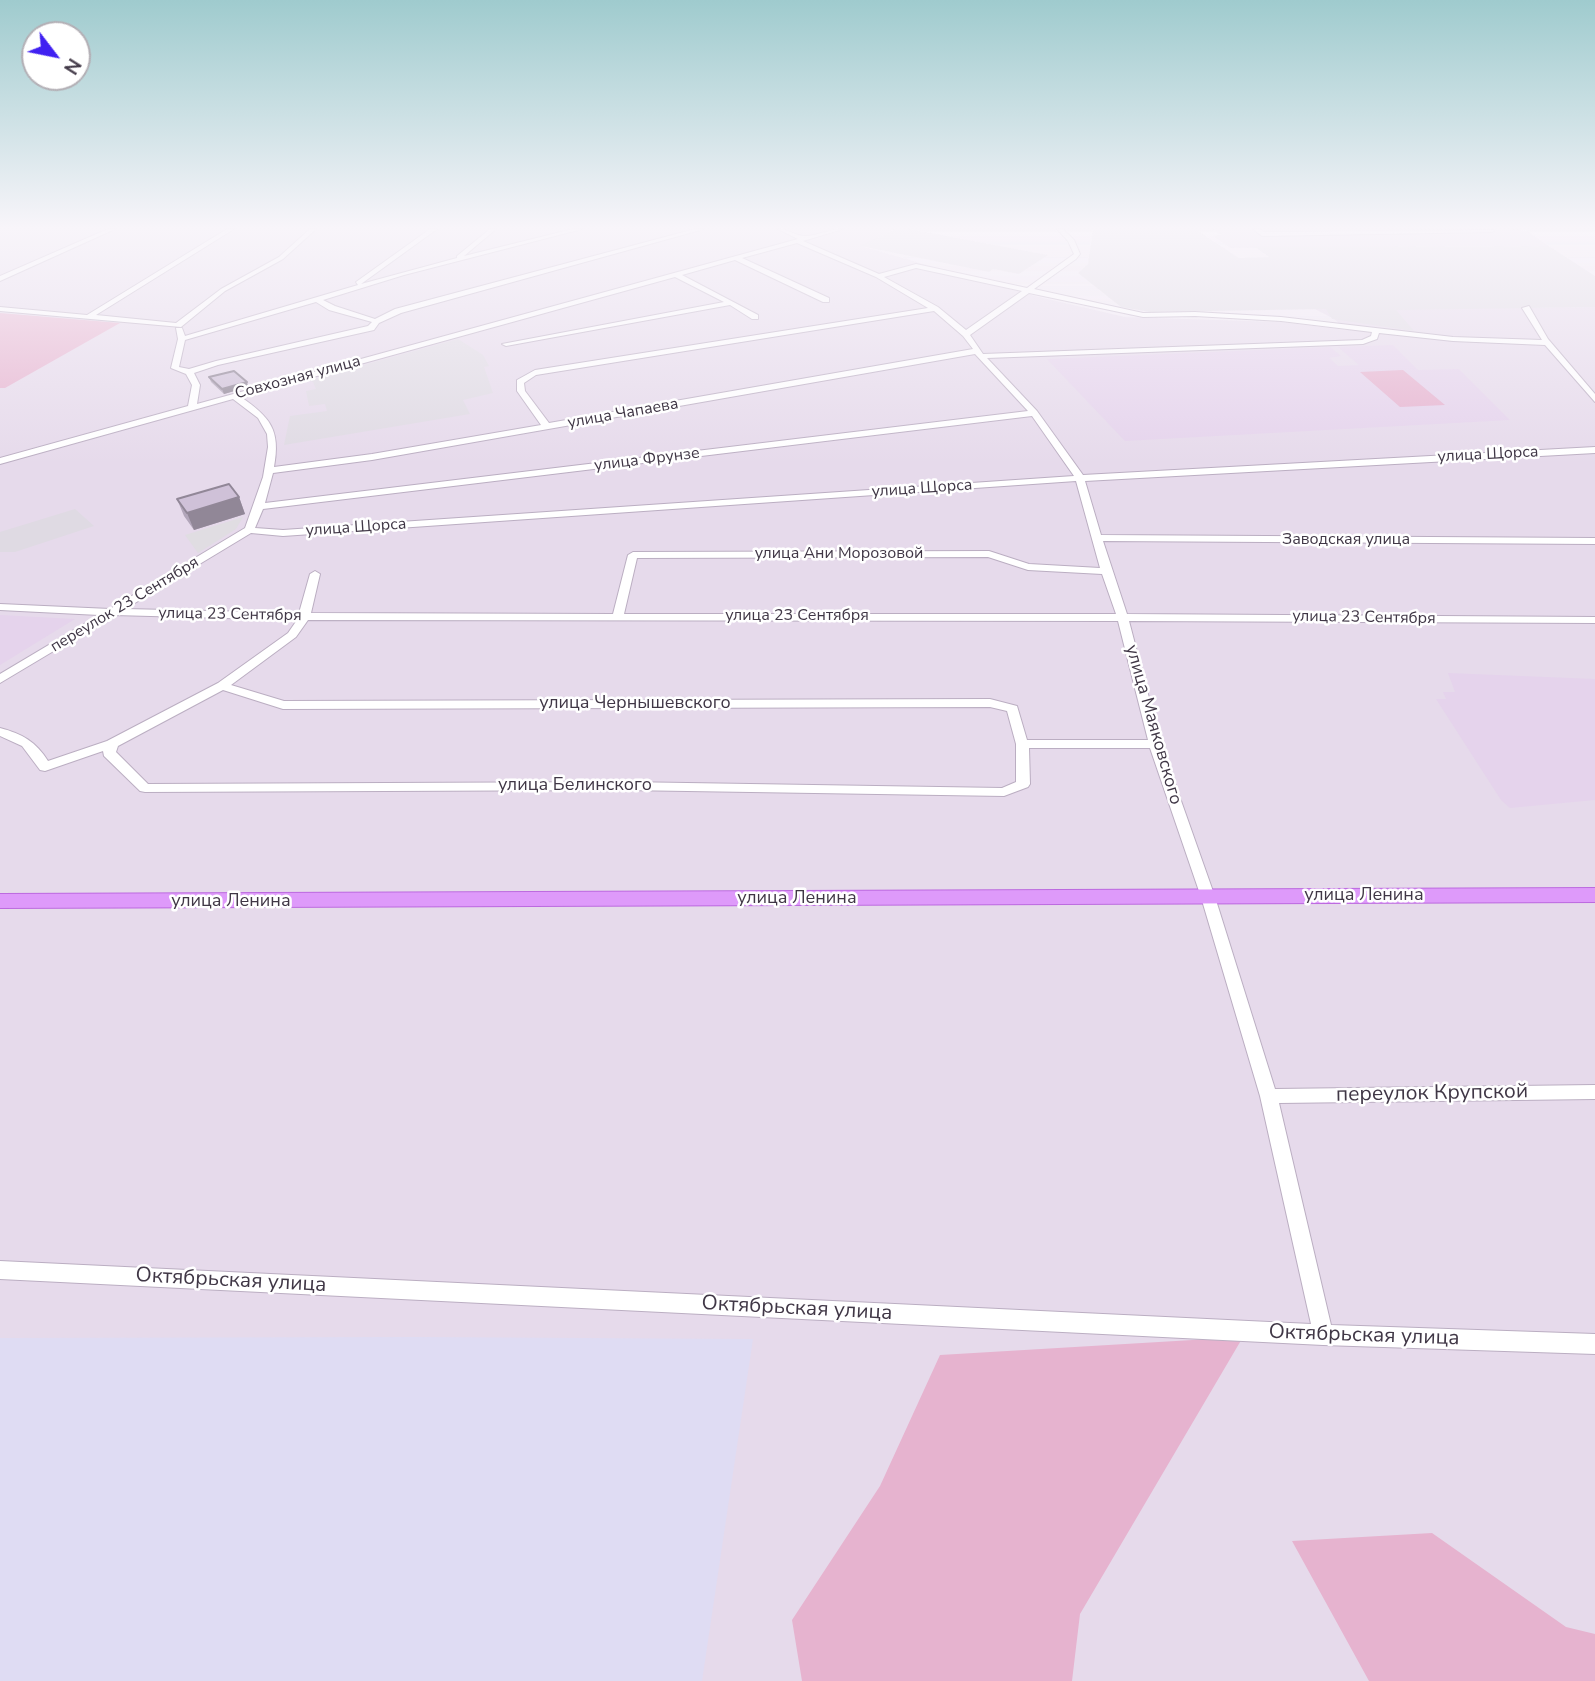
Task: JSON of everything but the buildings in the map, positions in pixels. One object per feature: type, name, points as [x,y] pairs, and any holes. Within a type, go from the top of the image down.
[{"type":"main road","name":"улица Ленина","points":[[0,901],[1595,895]]},
{"type":"street","points":[[88,317],[104,307]]},
{"type":"street","points":[[0,309],[178,325],[201,307]]},
{"type":"street","points":[[182,339],[292,307]]},
{"type":"street","points":[[331,307],[376,321]]},
{"type":"street","points":[[178,325],[182,339],[175,368],[189,372],[216,363],[371,328],[376,321],[411,307]]},
{"type":"street","name":"Совхозная улица","points":[[0,461],[557,307]]},
{"type":"street","points":[[506,344],[707,307]]},
{"type":"street","points":[[739,307],[755,317]]},
{"type":"street","name":"улица Маяковского","points":[[932,307],[966,334],[979,354],[1034,414],[1080,478],[1106,571],[1122,616],[1155,744],[1208,897],[1269,1096],[1323,1335]]},
{"type":"street","points":[[966,334],[1006,307]]},
{"type":"street","points":[[1107,307],[1143,315],[1220,316],[1377,329],[1453,339],[1547,343]]},
{"type":"street","points":[[1526,308],[1547,343],[1595,399]]},
{"type":"street","points":[[547,427],[521,391],[520,382],[534,373],[935,309]]},
{"type":"street","name":"улица Чапаева","points":[[267,471],[372,457],[979,354],[1363,342],[1374,337],[1377,329]]},
{"type":"street","points":[[189,372],[196,385],[192,407]]},
{"type":"street","points":[[233,395],[267,423],[273,444],[260,506],[249,530]]},
{"type":"street","name":"улица Фрунзе","points":[[260,506],[1034,414]]},
{"type":"street","name":"улица Щорса","points":[[249,530],[283,533],[1080,478],[1595,450]]},
{"type":"street","name":"переулок 23 Сентября","points":[[0,679],[249,530]]},
{"type":"street","name":"Заводская улица","points":[[1098,538],[1595,541]]},
{"type":"street","name":"улица Ани Морозовой","points":[[618,617],[634,555],[989,554],[1028,567],[1106,571]]},
{"type":"street","points":[[0,732],[23,739],[45,766],[112,744],[222,686],[292,635],[304,617],[315,574]]},
{"type":"street","name":"улица 23 Сентября","points":[[0,607],[112,613],[304,617],[1122,616],[1595,620]]},
{"type":"street","name":"улица Чернышевского","points":[[222,686],[283,705],[990,703],[1013,709],[1021,744]]},
{"type":"street","name":"улица Белинского","points":[[112,744],[109,753],[145,788],[624,786],[1004,792],[1023,784],[1021,744]]},
{"type":"street","points":[[1021,744],[1155,744]]},
{"type":"street","name":"переулок Крупской","points":[[1269,1096],[1595,1092]]},
{"type":"street","name":"Октябрьская улица","points":[[0,1270],[1323,1335],[1595,1344]]},
{"type":"shaded area","points":[[0,307],[1084,307],[1125,317],[1282,322],[1346,330],[1334,319],[1315,309],[1595,307],[1595,1681],[0,1681]]},
{"type":"shaded area","points":[[1124,307],[1565,307],[1396,310],[1414,331],[1332,319],[1326,309],[1150,312]]},
{"type":"shaded area","points":[[0,313],[120,323],[5,388],[0,388]]},
{"type":"shaded area","points":[[458,339],[483,355],[489,366],[484,367],[493,393],[463,400],[470,414],[284,445],[290,416],[327,411],[325,404],[309,406],[306,391],[316,389],[309,380]]},
{"type":"shaded area","points":[[1393,345],[1418,370],[1459,369],[1510,420],[1125,441],[1047,359],[1330,347],[1341,356],[1329,358],[1338,366],[1359,365],[1338,347]]},
{"type":"shaded area","points":[[1403,370],[1445,405],[1400,407],[1360,372]]},
{"type":"shaded area","points":[[75,509],[94,526],[15,552],[0,552],[0,532]]},
{"type":"shaded area","points":[[243,517],[236,529],[198,553],[185,535]]},
{"type":"shaded area","points":[[0,615],[75,619],[0,665]]},
{"type":"shaded area","points":[[1448,673],[1595,679],[1595,800],[1510,808],[1501,800],[1436,699],[1446,699],[1443,692],[1455,692]]},
{"type":"shaded area","points":[[1243,1337],[1080,1614],[1072,1681],[802,1681],[792,1620],[880,1486],[940,1355]]},
{"type":"shaded area","points":[[0,1338],[753,1339],[702,1681],[0,1681]]},
{"type":"shaded area","points":[[1432,1533],[1566,1627],[1595,1634],[1595,1681],[1369,1681],[1292,1541]]}]
